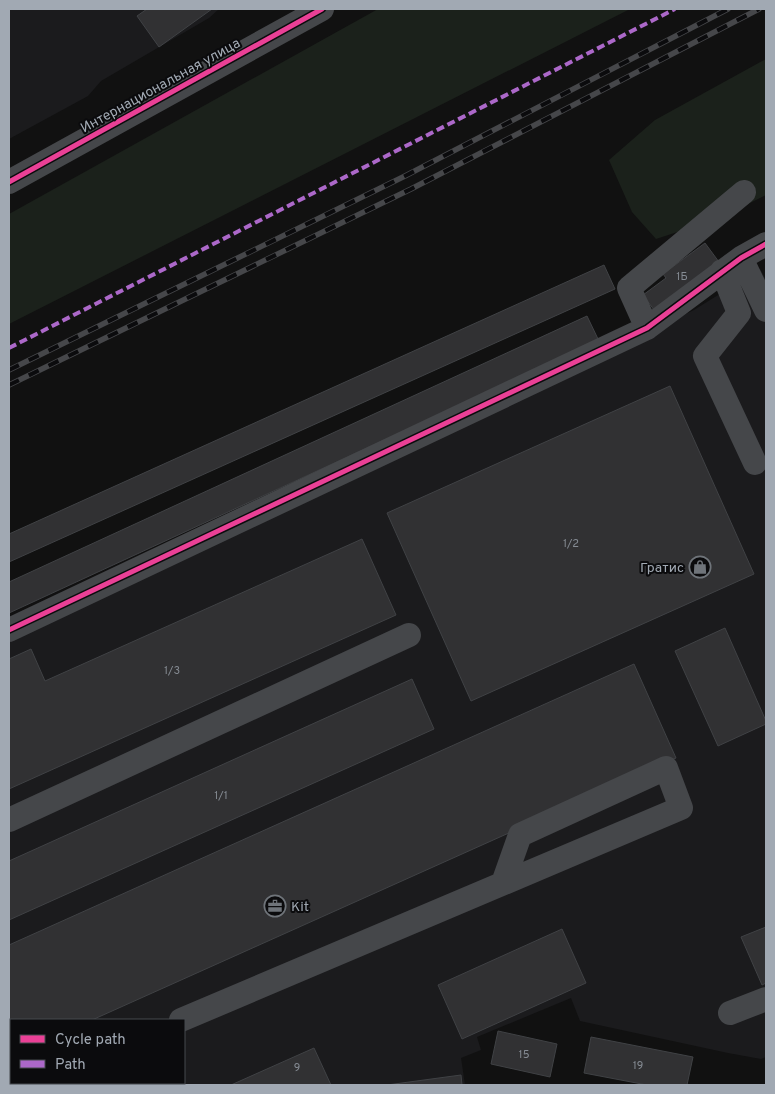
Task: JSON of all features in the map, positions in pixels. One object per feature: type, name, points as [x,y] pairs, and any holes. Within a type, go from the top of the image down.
[{"type":"street","name":"Интернациональная улица","points":[[9,182],[322,9]]},
{"type":"street","points":[[647,328],[629,288],[744,192]]},
{"type":"street","points":[[9,630],[647,328],[731,265],[766,244]]},
{"type":"street","points":[[731,265],[766,310]]},
{"type":"street","points":[[731,265],[739,313],[705,356],[755,463]]},
{"type":"street","points":[[9,820],[409,635]]},
{"type":"street","points":[[183,1019],[681,808],[666,768],[520,835],[503,883]]},
{"type":"street","points":[[730,1013],[766,999]]},
{"type":"shaded area","points":[[9,9],[219,9],[209,18],[101,81],[88,96],[9,139]]},
{"type":"shaded area","points":[[378,9],[630,9],[9,324],[9,214]]},
{"type":"shaded area","points":[[766,59],[766,195],[720,218],[656,239],[632,212],[609,160],[655,120]]},
{"type":"shaded area","points":[[760,269],[766,280],[766,1057],[761,1059],[728,1053],[580,1021],[571,998],[477,1037],[481,1050],[461,1058],[465,1085],[9,1085],[9,638],[694,310]]},
{"type":"building","points":[[147,9],[212,9],[159,47],[137,16]]},
{"type":"building","points":[[705,243],[719,262],[654,310],[643,295],[666,278],[663,274]]},
{"type":"building","points":[[604,265],[615,289],[9,562],[9,534]]},
{"type":"building","points":[[587,316],[599,341],[9,613],[9,582]]},
{"type":"building","points":[[670,386],[754,574],[471,701],[387,513]]},
{"type":"building","points":[[362,539],[396,615],[9,789],[9,659],[31,649],[45,681]]},
{"type":"building","points":[[725,628],[766,724],[718,746],[675,651]]},
{"type":"building","points":[[634,664],[676,758],[94,1019],[10,1019],[9,1058],[9,945]]},
{"type":"building","points":[[412,679],[434,729],[9,920],[9,861]]},
{"type":"building","points":[[766,927],[766,983],[762,985],[741,937]]},
{"type":"building","points":[[562,929],[586,983],[462,1039],[438,985]]},
{"type":"building","points":[[498,1031],[557,1044],[550,1077],[491,1064]]},
{"type":"building","points":[[591,1037],[693,1057],[687,1085],[647,1085],[584,1073]]},
{"type":"building","points":[[314,1048],[331,1085],[231,1085]]},
{"type":"building","points":[[461,1075],[462,1085],[387,1085]]},
{"type":"railway","points":[[9,370],[405,176],[728,9]]},
{"type":"railway","points":[[9,385],[411,189],[759,9]]},
{"type":"marked path","points":[[9,348],[675,9]]},
{"type":"cycle path","points":[[9,182],[322,9]]},
{"type":"cycle path","points":[[9,630],[647,328],[741,258],[766,244]]},
{"type":"place","name":"Гратис","points":[[700,567]]},
{"type":"place","name":"Kit","points":[[275,906]]}]
